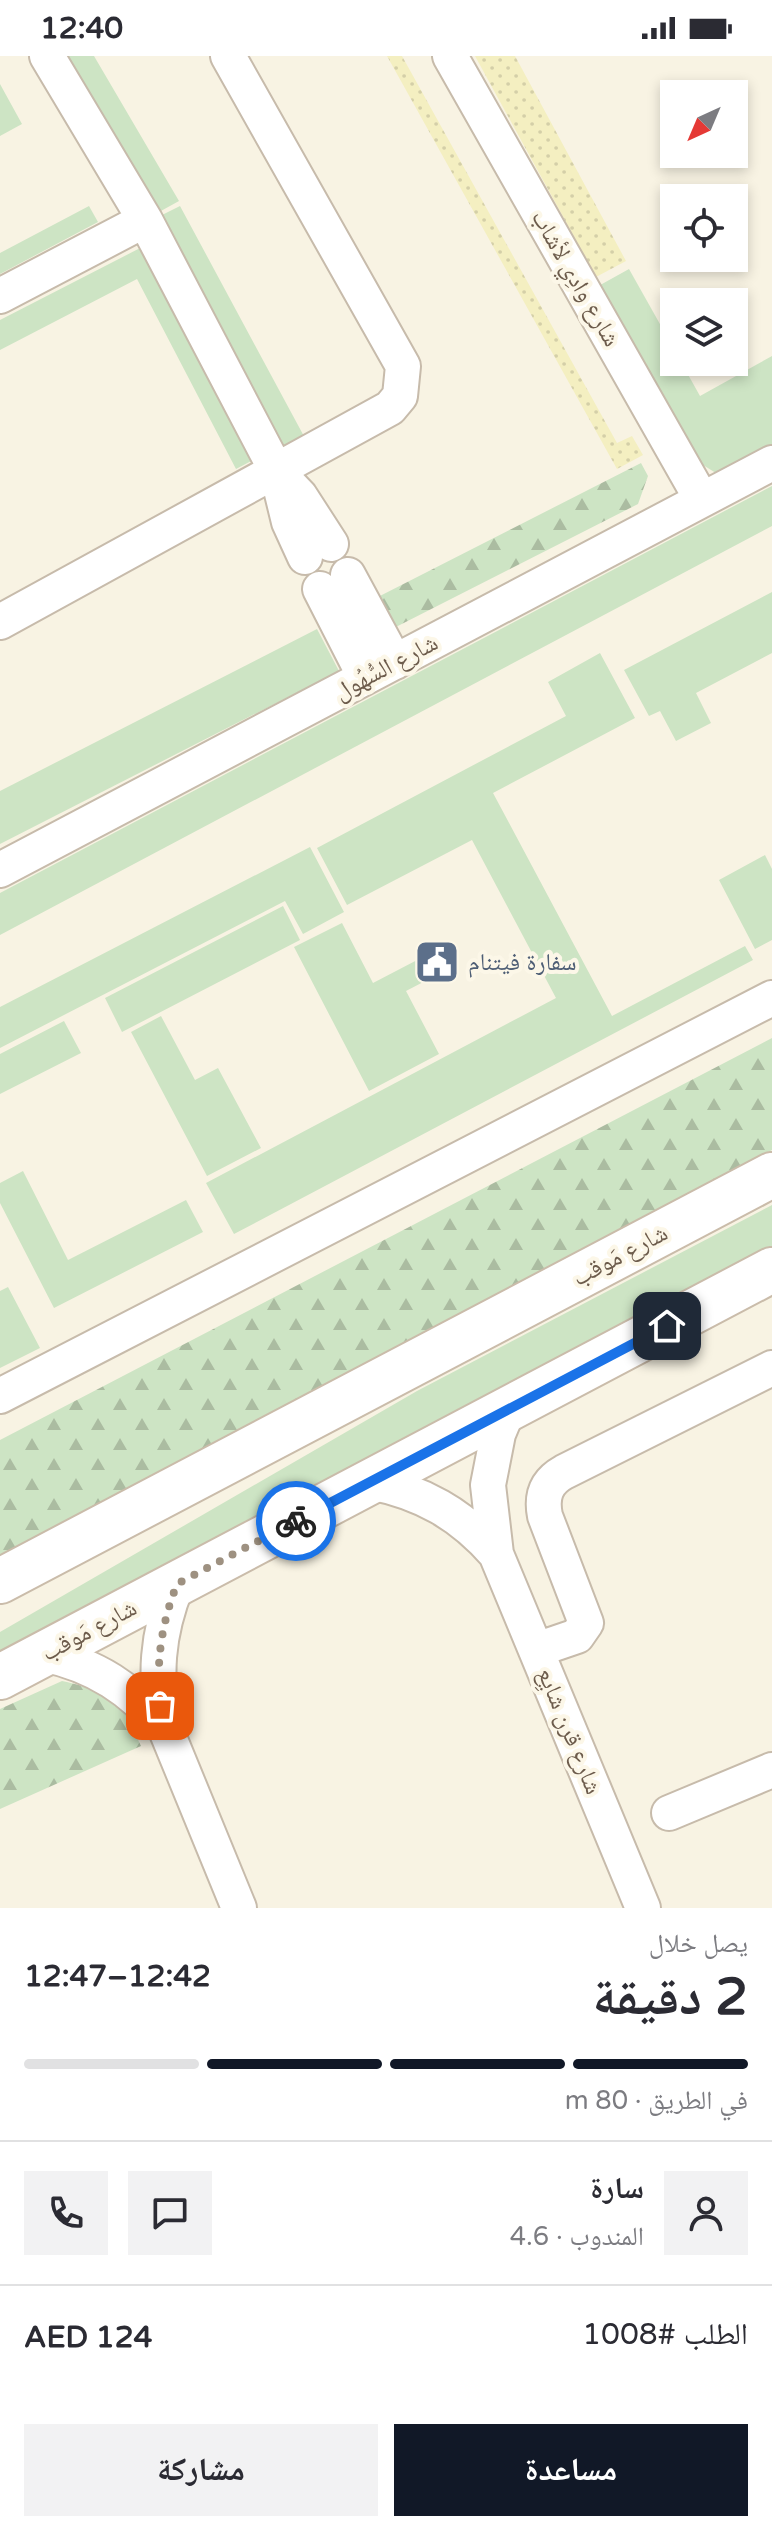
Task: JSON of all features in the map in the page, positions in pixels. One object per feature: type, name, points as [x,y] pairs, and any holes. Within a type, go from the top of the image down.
[{"type":"main road","name":"شارع مَوقب","points":[[0,1581],[772,1175]]},
{"type":"main road","name":"شارع مَوقب","points":[[0,1677],[772,1270]]},
{"type":"street","points":[[47,56],[145,220],[277,472],[300,496],[318,550]]},
{"type":"street","points":[[0,622],[277,472],[390,408],[400,396],[403,366],[228,56]]},
{"type":"street","name":"شارع وادِي لأشاب","points":[[450,56],[702,500]]},
{"type":"street","points":[[0,296],[145,220]]},
{"type":"street","name":"شارع السُّهُول","points":[[0,870],[772,463]]},
{"type":"street","points":[[365,677],[334,582],[395,662]]},
{"type":"street","points":[[0,1396],[772,998]]},
{"type":"street","points":[[536,1650],[577,1636],[586,1623],[545,1516],[542,1504],[549,1483],[564,1472],[772,1368]]},
{"type":"street","name":"شارع قرن شايِع","points":[[508,1410],[498,1434],[488,1485],[488,1508],[496,1554],[643,1908]]},
{"type":"street","name":"شارع قرن شايِع","points":[[370,1482],[404,1490],[435,1503],[458,1517],[496,1554]]},
{"type":"street","points":[[177,1584],[161,1631],[158,1656],[160,1706],[166,1730],[239,1908]]},
{"type":"street","points":[[43,1654],[90,1668],[112,1680],[132,1694],[166,1730]]},
{"type":"street","points":[[669,1813],[772,1770]]},
{"type":"green space","points":[[64,56],[94,56],[179,201],[150,217]]},
{"type":"green space","points":[[0,84],[22,124],[0,136]]},
{"type":"green space","points":[[89,206],[98,222],[0,274],[0,253]]},
{"type":"green space","points":[[180,206],[306,440],[281,454],[154,219]]},
{"type":"green space","points":[[146,245],[257,458],[236,469],[137,279],[0,350],[0,320]]},
{"type":"green space","points":[[629,269],[660,324],[660,376],[689,376],[700,396],[736,376],[748,376],[748,369],[772,356],[772,446],[719,475],[684,453],[593,289]]},
{"type":"green space","points":[[641,463],[648,476],[638,504],[388,631],[372,600]]},
{"type":"green space","points":[[772,486],[772,526],[0,935],[0,893]]},
{"type":"green space","points":[[772,592],[772,653],[696,693],[711,723],[676,741],[660,711],[649,716],[624,670]]},
{"type":"green space","points":[[317,629],[339,671],[0,844],[0,791]]},
{"type":"green space","points":[[600,653],[635,718],[493,793],[612,1016],[745,946],[753,960],[234,1234],[206,1183],[556,998],[472,840],[347,905],[317,848],[566,716],[548,682]]},
{"type":"green space","points":[[310,847],[344,912],[303,934],[285,901],[0,1048],[0,1007]]},
{"type":"green space","points":[[765,855],[772,869],[772,940],[755,949],[719,880]]},
{"type":"green space","points":[[283,906],[300,940],[122,1032],[105,998]]},
{"type":"green space","points":[[342,923],[373,983],[444,946],[454,966],[406,991],[439,1054],[369,1091],[294,947]]},
{"type":"green space","points":[[161,1016],[195,1080],[218,1068],[261,1148],[207,1176],[131,1032]]},
{"type":"green space","points":[[64,1021],[81,1053],[0,1094],[0,1054]]},
{"type":"green space","points":[[772,1038],[772,1150],[0,1556],[0,1440]]},
{"type":"green space","points":[[23,1171],[68,1260],[186,1200],[203,1232],[54,1308],[0,1203],[0,1183]]},
{"type":"green space","points":[[772,1205],[772,1249],[0,1651],[0,1632],[417,1391]]},
{"type":"green space","points":[[8,1287],[40,1348],[0,1368],[0,1291]]},
{"type":"green space","points":[[62,1681],[94,1689],[114,1699],[127,1716],[141,1746],[0,1809],[0,1709]]},
{"type":"sand","points":[[387,56],[402,56],[617,443],[632,436],[643,455],[617,469]]},
{"type":"sand","points":[[475,56],[515,56],[626,261],[596,277]]},
{"type":"way so far","points":[[160,1706],[157,1681],[161,1631],[177,1584],[296,1521]]},
{"type":"place","name":"سفارة فيتنام","points":[[437,962]]},
{"type":"route","points":[[296,1521],[667,1326]]}]
